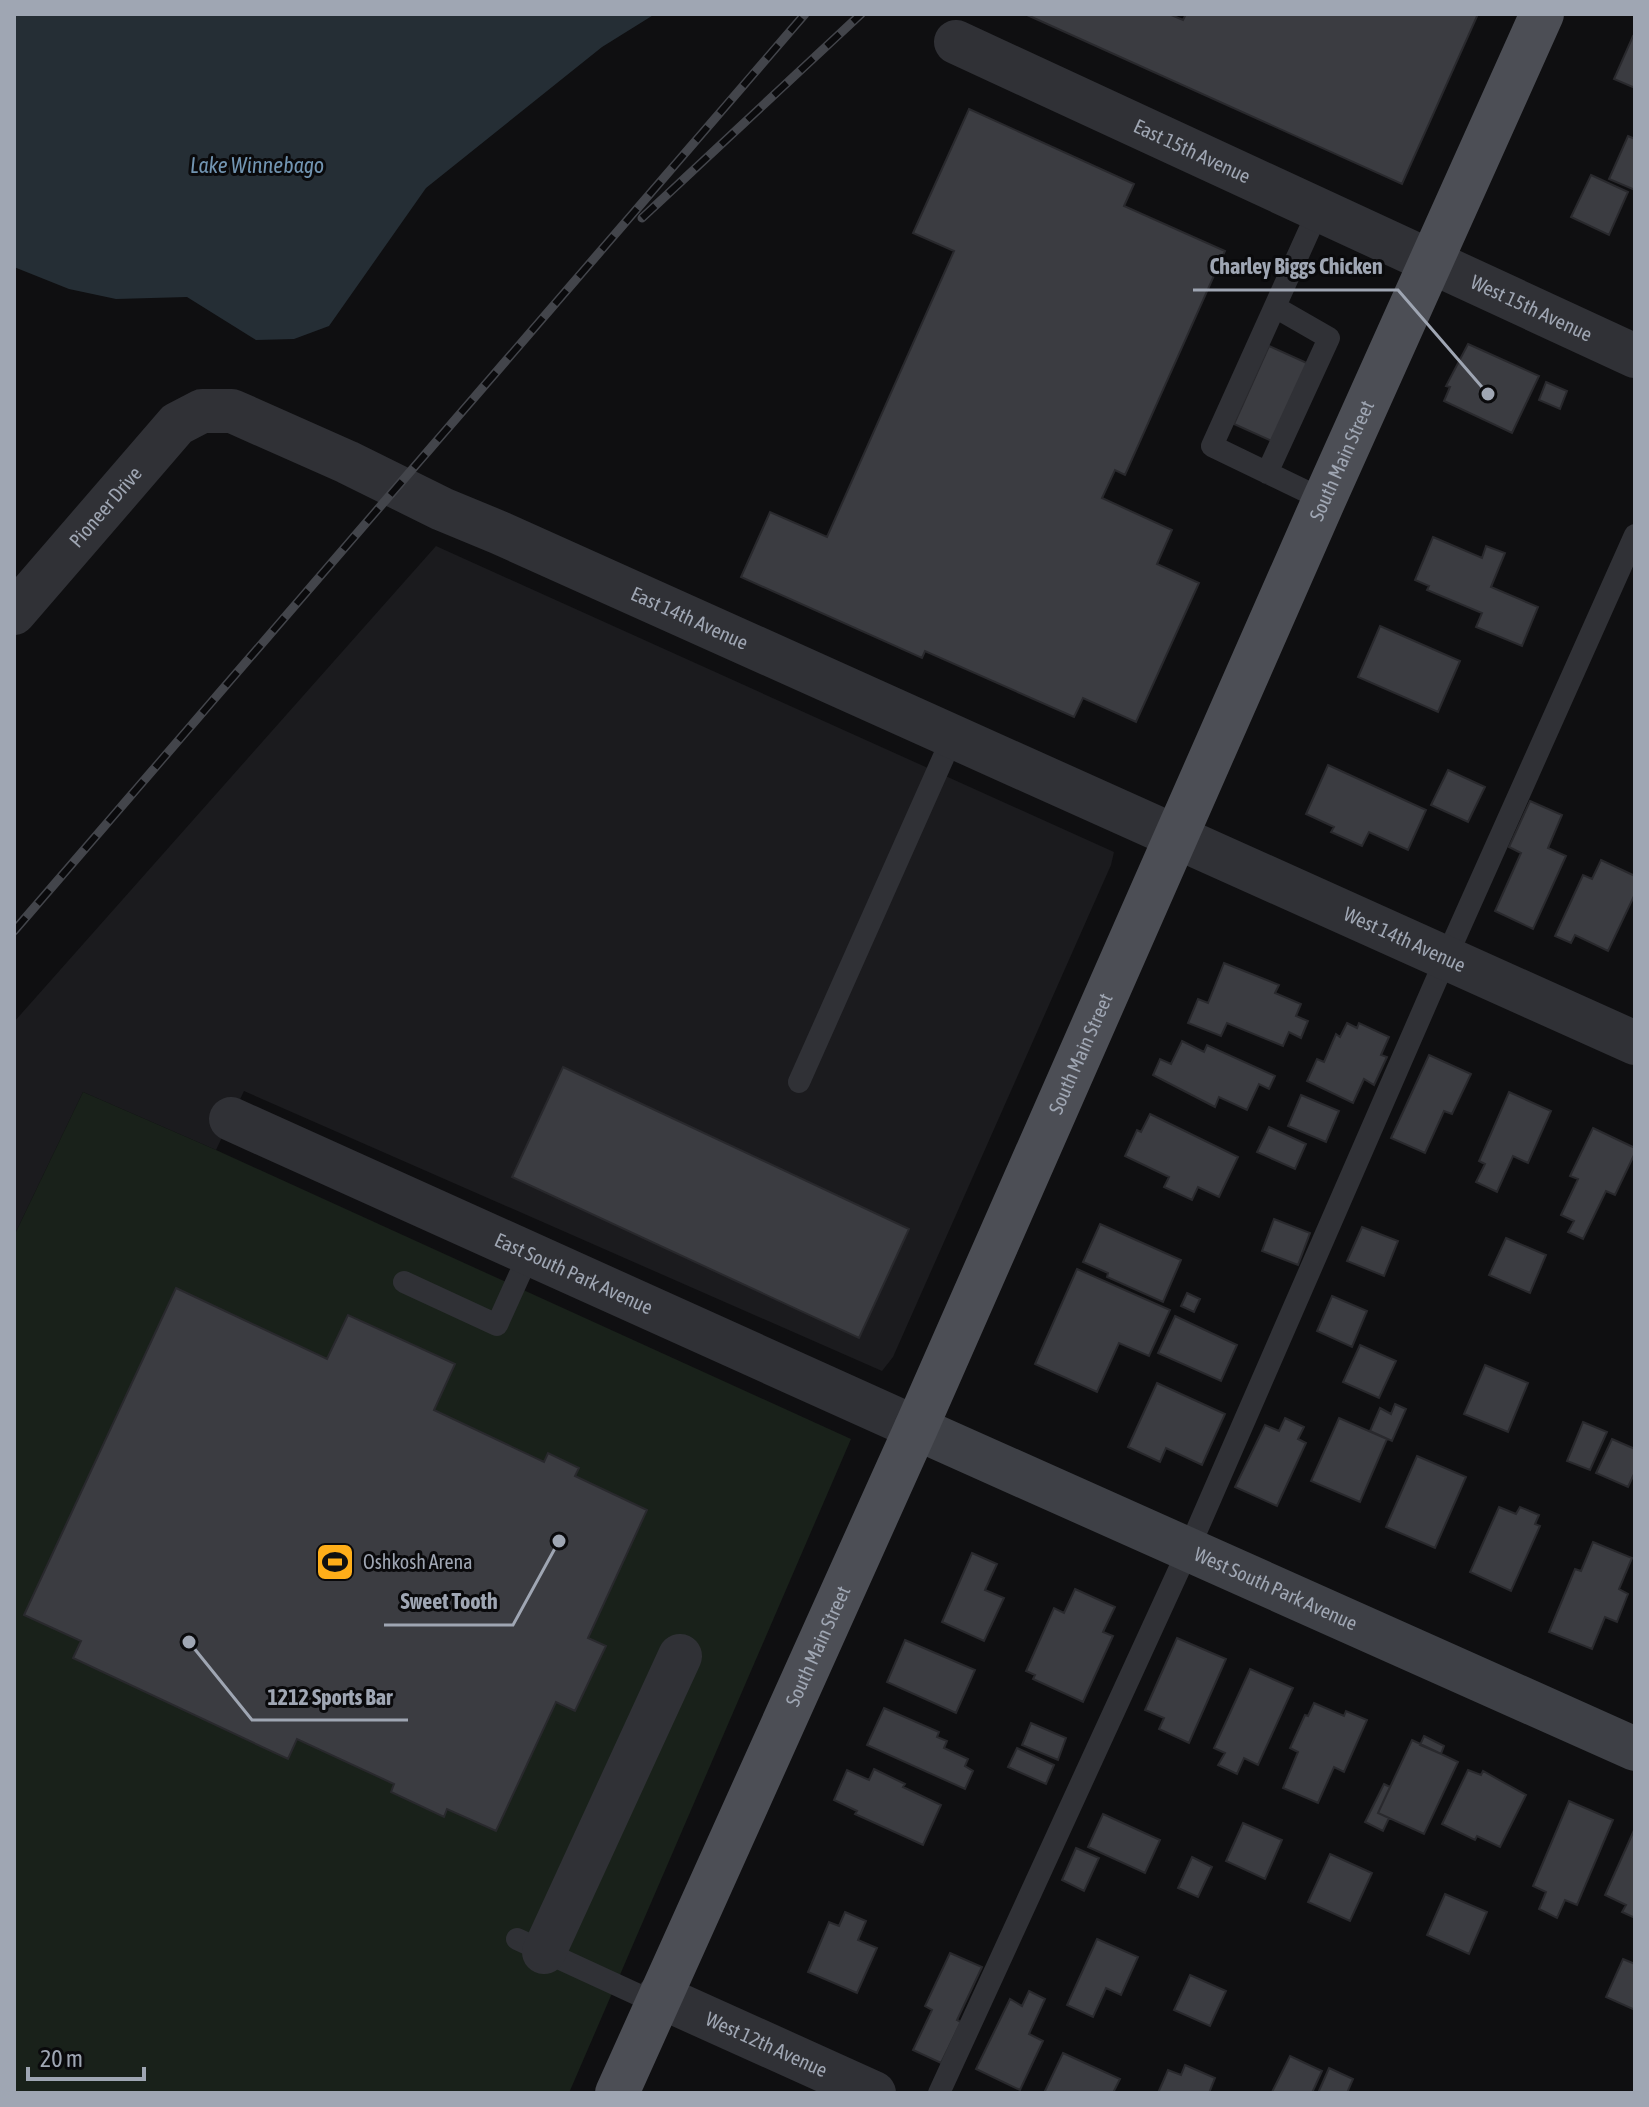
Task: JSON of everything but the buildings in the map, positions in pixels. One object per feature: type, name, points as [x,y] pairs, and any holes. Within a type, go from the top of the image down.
[{"type":"main road","name":"South Main Street","points":[[617,2093],[916,1428],[1429,262],[1542,14]]},
{"type":"main road","name":"West South Park Avenue","points":[[916,1428],[1635,1749]]},
{"type":"street","name":"East 15th Avenue","points":[[956,42],[1429,262]]},
{"type":"street","name":"West 15th Avenue","points":[[1429,262],[1635,356]]},
{"type":"street","name":"Pioneer Drive","points":[[14,613],[177,424],[202,411]]},
{"type":"street","name":"East 14th Avenue","points":[[202,411],[232,411],[347,462],[442,509],[1176,835]]},
{"type":"street","name":"West 14th Avenue","points":[[1176,835],[1635,1043]]},
{"type":"street","name":"East South Park Avenue","points":[[231,1119],[916,1428]]},
{"type":"street","points":[[531,1946],[680,1656]]},
{"type":"street","name":"West 12th Avenue","points":[[658,2000],[874,2093]]},
{"type":"lane","points":[[1318,211],[1212,446],[1324,500]]},
{"type":"lane","points":[[1267,473],[1329,338],[1275,307]]},
{"type":"lane","points":[[939,2093],[1189,1548],[1446,958],[1635,535]]},
{"type":"lane","points":[[799,1082],[953,736]]},
{"type":"lane","points":[[404,1282],[497,1325],[529,1254]]},
{"type":"lane","points":[[531,1946],[658,2000]]},
{"type":"shaded area","points":[[436,546],[1114,852],[1111,865],[893,1357],[882,1371],[244,1091],[216,1150],[83,1092],[14,1236],[14,1022]]},
{"type":"shaded area","points":[[83,1092],[851,1439],[569,2093],[14,2093],[14,1236]]},
{"type":"water","name":"Lake Winnebago","points":[[14,14],[655,14],[602,47],[426,188],[329,326],[294,339],[256,340],[187,297],[116,299],[69,289],[14,267]]},
{"type":"railway","points":[[14,931],[805,14]]},
{"type":"railway","points":[[642,218],[861,14]]},
{"type":"place","name":"Charley Biggs Chicken","points":[[1488,394]]},
{"type":"place","name":"Sweet Tooth","points":[[559,1541]]},
{"type":"place","name":"Oshkosh Arena","points":[[335,1562]]},
{"type":"place","name":"1212 Sports Bar","points":[[189,1642]]}]
